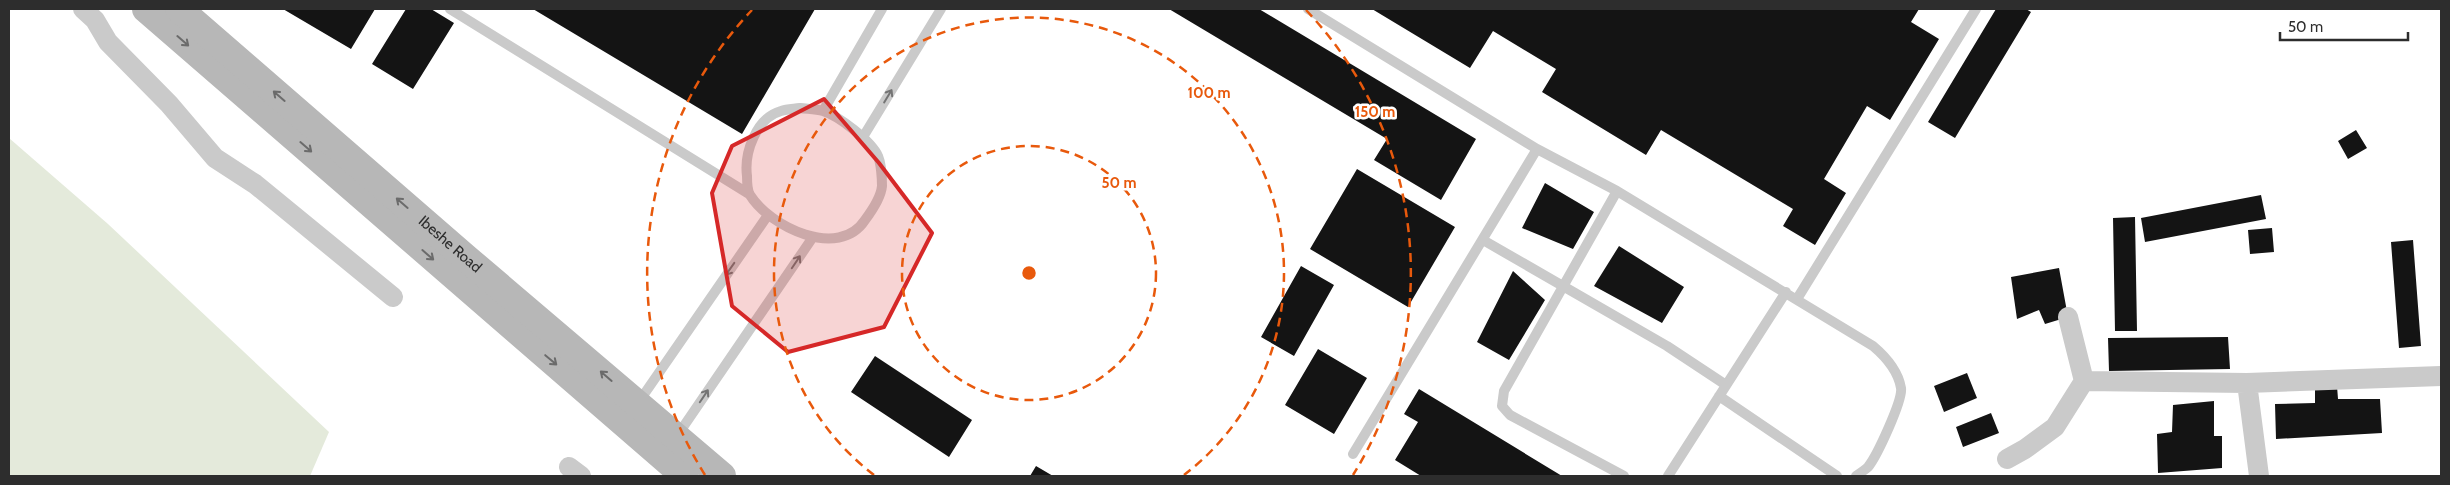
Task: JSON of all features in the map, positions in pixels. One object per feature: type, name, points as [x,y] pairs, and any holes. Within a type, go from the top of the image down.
[{"type":"main road","name":"Ibeshe Road","points":[[146,9],[685,476]]},
{"type":"main road","name":"Ibeshe Road","points":[[179,9],[458,252],[722,476]]},
{"type":"street","points":[[83,9],[95,20],[108,42],[169,104],[215,158],[255,184],[393,297]]},
{"type":"street","points":[[2007,459],[2025,449],[2055,427],[2084,381],[2068,317]]},
{"type":"street","points":[[2084,381],[2247,383],[2441,376]]},
{"type":"street","points":[[2247,383],[2259,476]]},
{"type":"lane","points":[[450,9],[749,194],[768,215],[791,229],[813,237],[830,240],[858,231],[882,188],[878,157],[863,138],[823,111],[800,108],[780,111],[762,124],[752,139],[746,166],[749,194]]},
{"type":"lane","points":[[823,111],[882,9]]},
{"type":"lane","points":[[863,138],[941,9]]},
{"type":"lane","points":[[1308,9],[1537,149],[1617,191],[1786,292],[1873,346],[1888,358],[1901,389],[1898,405],[1878,450],[1867,468],[1856,476]]},
{"type":"lane","points":[[1797,299],[1976,9]]},
{"type":"lane","points":[[1353,454],[1537,149]]},
{"type":"lane","points":[[1617,191],[1504,392],[1502,406],[1510,415],[1624,476]]},
{"type":"lane","points":[[638,404],[768,215]]},
{"type":"lane","points":[[676,436],[813,237]]},
{"type":"lane","points":[[1483,240],[1667,346],[1726,385]]},
{"type":"lane","points":[[1668,476],[1786,292]]},
{"type":"lane","points":[[1719,396],[1837,476]]},
{"type":"highlighted area","points":[[824,99],[879,163],[932,233],[884,327],[788,352],[732,306],[712,193],[732,146]]},
{"type":"green space","points":[[9,138],[108,224],[329,432],[310,476],[9,476]]},
{"type":"building","points":[[283,9],[375,9],[351,49]]},
{"type":"building","points":[[406,9],[431,9],[454,23],[413,89],[372,64]]},
{"type":"building","points":[[533,9],[815,9],[742,134]]},
{"type":"building","points":[[1169,9],[1259,9],[1476,139],[1441,200],[1374,160],[1387,139]]},
{"type":"building","points":[[1372,9],[1919,9],[1911,22],[1939,39],[1890,120],[1867,106],[1824,179],[1846,193],[1815,245],[1783,226],[1793,209],[1661,130],[1646,155],[1542,92],[1556,69],[1493,31],[1470,68]]},
{"type":"building","points":[[1996,9],[2026,9],[2031,12],[1955,138],[1928,122]]},
{"type":"building","points":[[2356,130],[2367,148],[2348,159],[2338,141]]},
{"type":"building","points":[[1357,169],[1455,227],[1408,307],[1310,249]]},
{"type":"building","points":[[1545,183],[1594,212],[1573,249],[1522,228]]},
{"type":"building","points":[[2261,195],[2266,219],[2145,242],[2141,218]]},
{"type":"building","points":[[2135,217],[2137,331],[2115,331],[2113,218]]},
{"type":"building","points":[[2272,228],[2274,252],[2250,254],[2248,230]]},
{"type":"building","points":[[2413,240],[2421,346],[2399,348],[2391,242]]},
{"type":"building","points":[[1619,246],[1684,287],[1662,323],[1594,286]]},
{"type":"building","points":[[1301,266],[1334,285],[1294,356],[1261,337]]},
{"type":"building","points":[[2059,268],[2068,317],[2045,324],[2039,310],[2017,319],[2011,277]]},
{"type":"building","points":[[1513,271],[1545,300],[1509,360],[1477,342]]},
{"type":"building","points":[[2228,337],[2230,369],[2109,371],[2108,338]]},
{"type":"building","points":[[1318,349],[1367,378],[1334,434],[1285,405]]},
{"type":"building","points":[[875,356],[972,420],[949,457],[851,392]]},
{"type":"building","points":[[1967,373],[1977,398],[1944,412],[1934,386]]},
{"type":"building","points":[[2337,386],[2338,399],[2380,399],[2382,433],[2276,439],[2275,404],[2315,403],[2315,387]]},
{"type":"building","points":[[1419,389],[1562,476],[1421,476],[1395,460],[1418,422],[1404,414]]},
{"type":"building","points":[[2214,401],[2214,436],[2222,436],[2222,468],[2158,473],[2157,434],[2172,432],[2173,405]]},
{"type":"building","points":[[1991,413],[1999,433],[1963,447],[1956,427]]},
{"type":"building","points":[[1036,466],[1053,476],[1030,476]]}]
